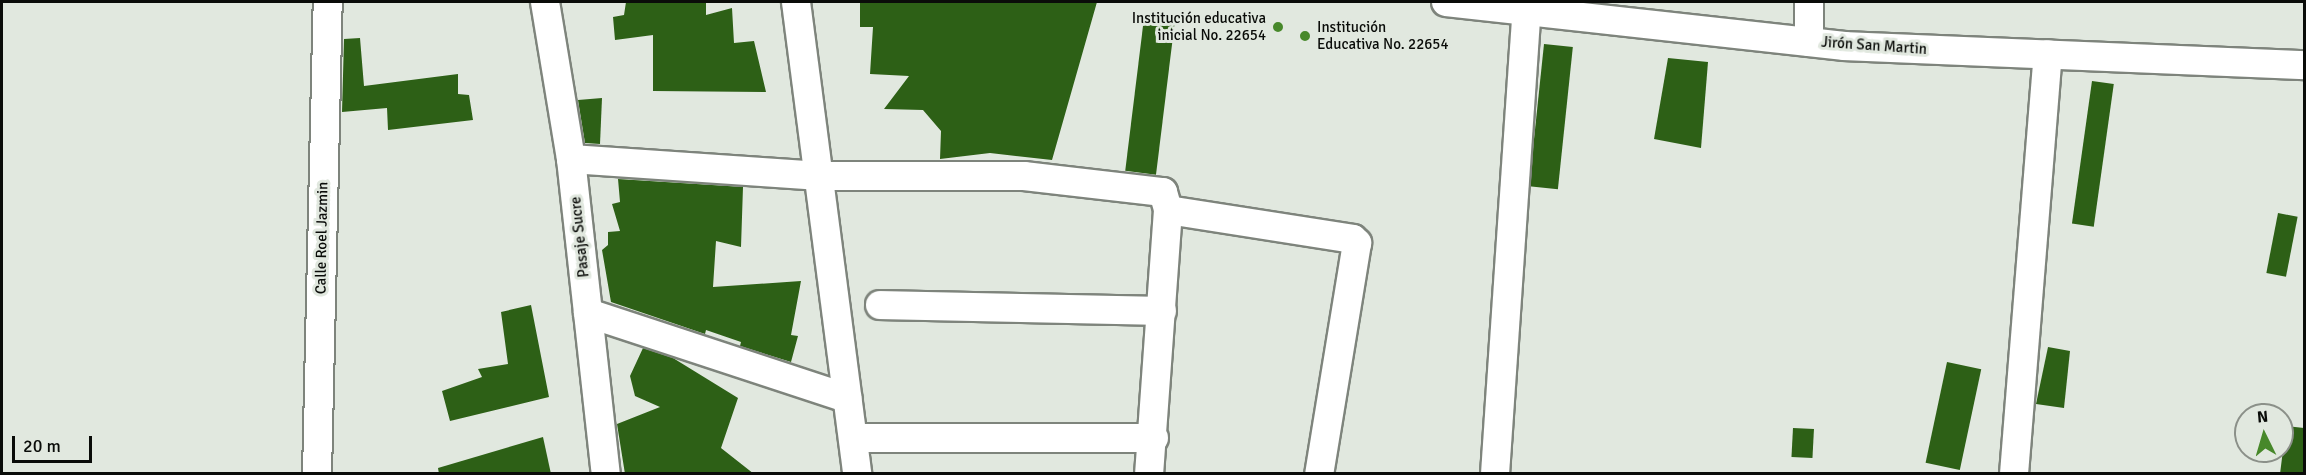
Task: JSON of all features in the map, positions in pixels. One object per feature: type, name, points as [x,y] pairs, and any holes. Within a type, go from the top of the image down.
[{"type":"street","name":"Calle Roel Jazmin","points":[[317,474],[328,2]]},
{"type":"street","name":"Pasaje Sucre","points":[[545,2],[571,159],[606,474]]},
{"type":"street","points":[[796,2],[857,474]]},
{"type":"street","name":"Jirón San Martin","points":[[1446,2],[1809,42],[2304,65]]},
{"type":"street","points":[[1809,2],[1809,42]]},
{"type":"street","points":[[1495,474],[1527,10]]},
{"type":"street","points":[[2013,474],[2048,54]]},
{"type":"street","points":[[571,159],[820,176],[1024,176],[1163,192],[1168,210],[1154,438],[1149,474]]},
{"type":"street","points":[[1168,210],[1353,239],[1357,243],[1319,474]]},
{"type":"street","points":[[880,305],[1162,310]]},
{"type":"street","points":[[588,313],[847,398]]},
{"type":"street","points":[[852,438],[1154,438]]},
{"type":"building","points":[[626,2],[706,2],[706,15],[732,8],[734,43],[754,41],[766,92],[653,91],[653,35],[615,40],[613,17],[624,15]]},
{"type":"building","points":[[860,2],[1097,2],[1052,160],[990,153],[940,159],[941,131],[923,110],[884,109],[909,76],[870,74],[873,27],[860,27]]},
{"type":"building","points":[[1144,18],[1175,22],[1156,175],[1125,171]]},
{"type":"building","points":[[360,38],[364,86],[458,74],[458,94],[469,95],[473,120],[388,130],[387,108],[342,112],[344,39]]},
{"type":"building","points":[[1544,44],[1573,47],[1558,189],[1529,186]]},
{"type":"building","points":[[1668,58],[1708,62],[1701,148],[1654,139]]},
{"type":"building","points":[[2092,81],[2114,84],[2094,227],[2072,224]]},
{"type":"building","points":[[602,98],[600,144],[585,143],[578,100]]},
{"type":"building","points":[[618,179],[743,187],[741,247],[716,241],[713,287],[801,281],[791,335],[798,336],[791,362],[740,346],[741,342],[706,330],[705,334],[611,302],[602,250],[608,245],[608,232],[620,231],[612,204],[620,202]]},
{"type":"building","points":[[2278,213],[2298,217],[2286,277],[2266,273]]},
{"type":"building","points":[[531,305],[549,397],[450,421],[442,391],[482,377],[478,369],[508,364],[501,312]]},
{"type":"building","points":[[2048,347],[2070,351],[2064,408],[2036,404]]},
{"type":"building","points":[[643,348],[673,358],[738,398],[721,448],[754,474],[625,474],[617,424],[660,407],[635,396],[630,376]]},
{"type":"building","points":[[1947,362],[1981,369],[1960,470],[1926,463]]},
{"type":"building","points":[[2294,427],[2304,428],[2304,474],[2280,474],[2281,463],[2294,463]]},
{"type":"building","points":[[1793,428],[1814,429],[1812,458],[1791,457]]},
{"type":"building","points":[[543,437],[551,474],[439,474],[438,468]]},
{"type":"place","name":"Institución educativa inicial No. 22654","points":[[1278,27]]},
{"type":"place","name":"Institución Educativa No. 22654","points":[[1305,36]]}]
